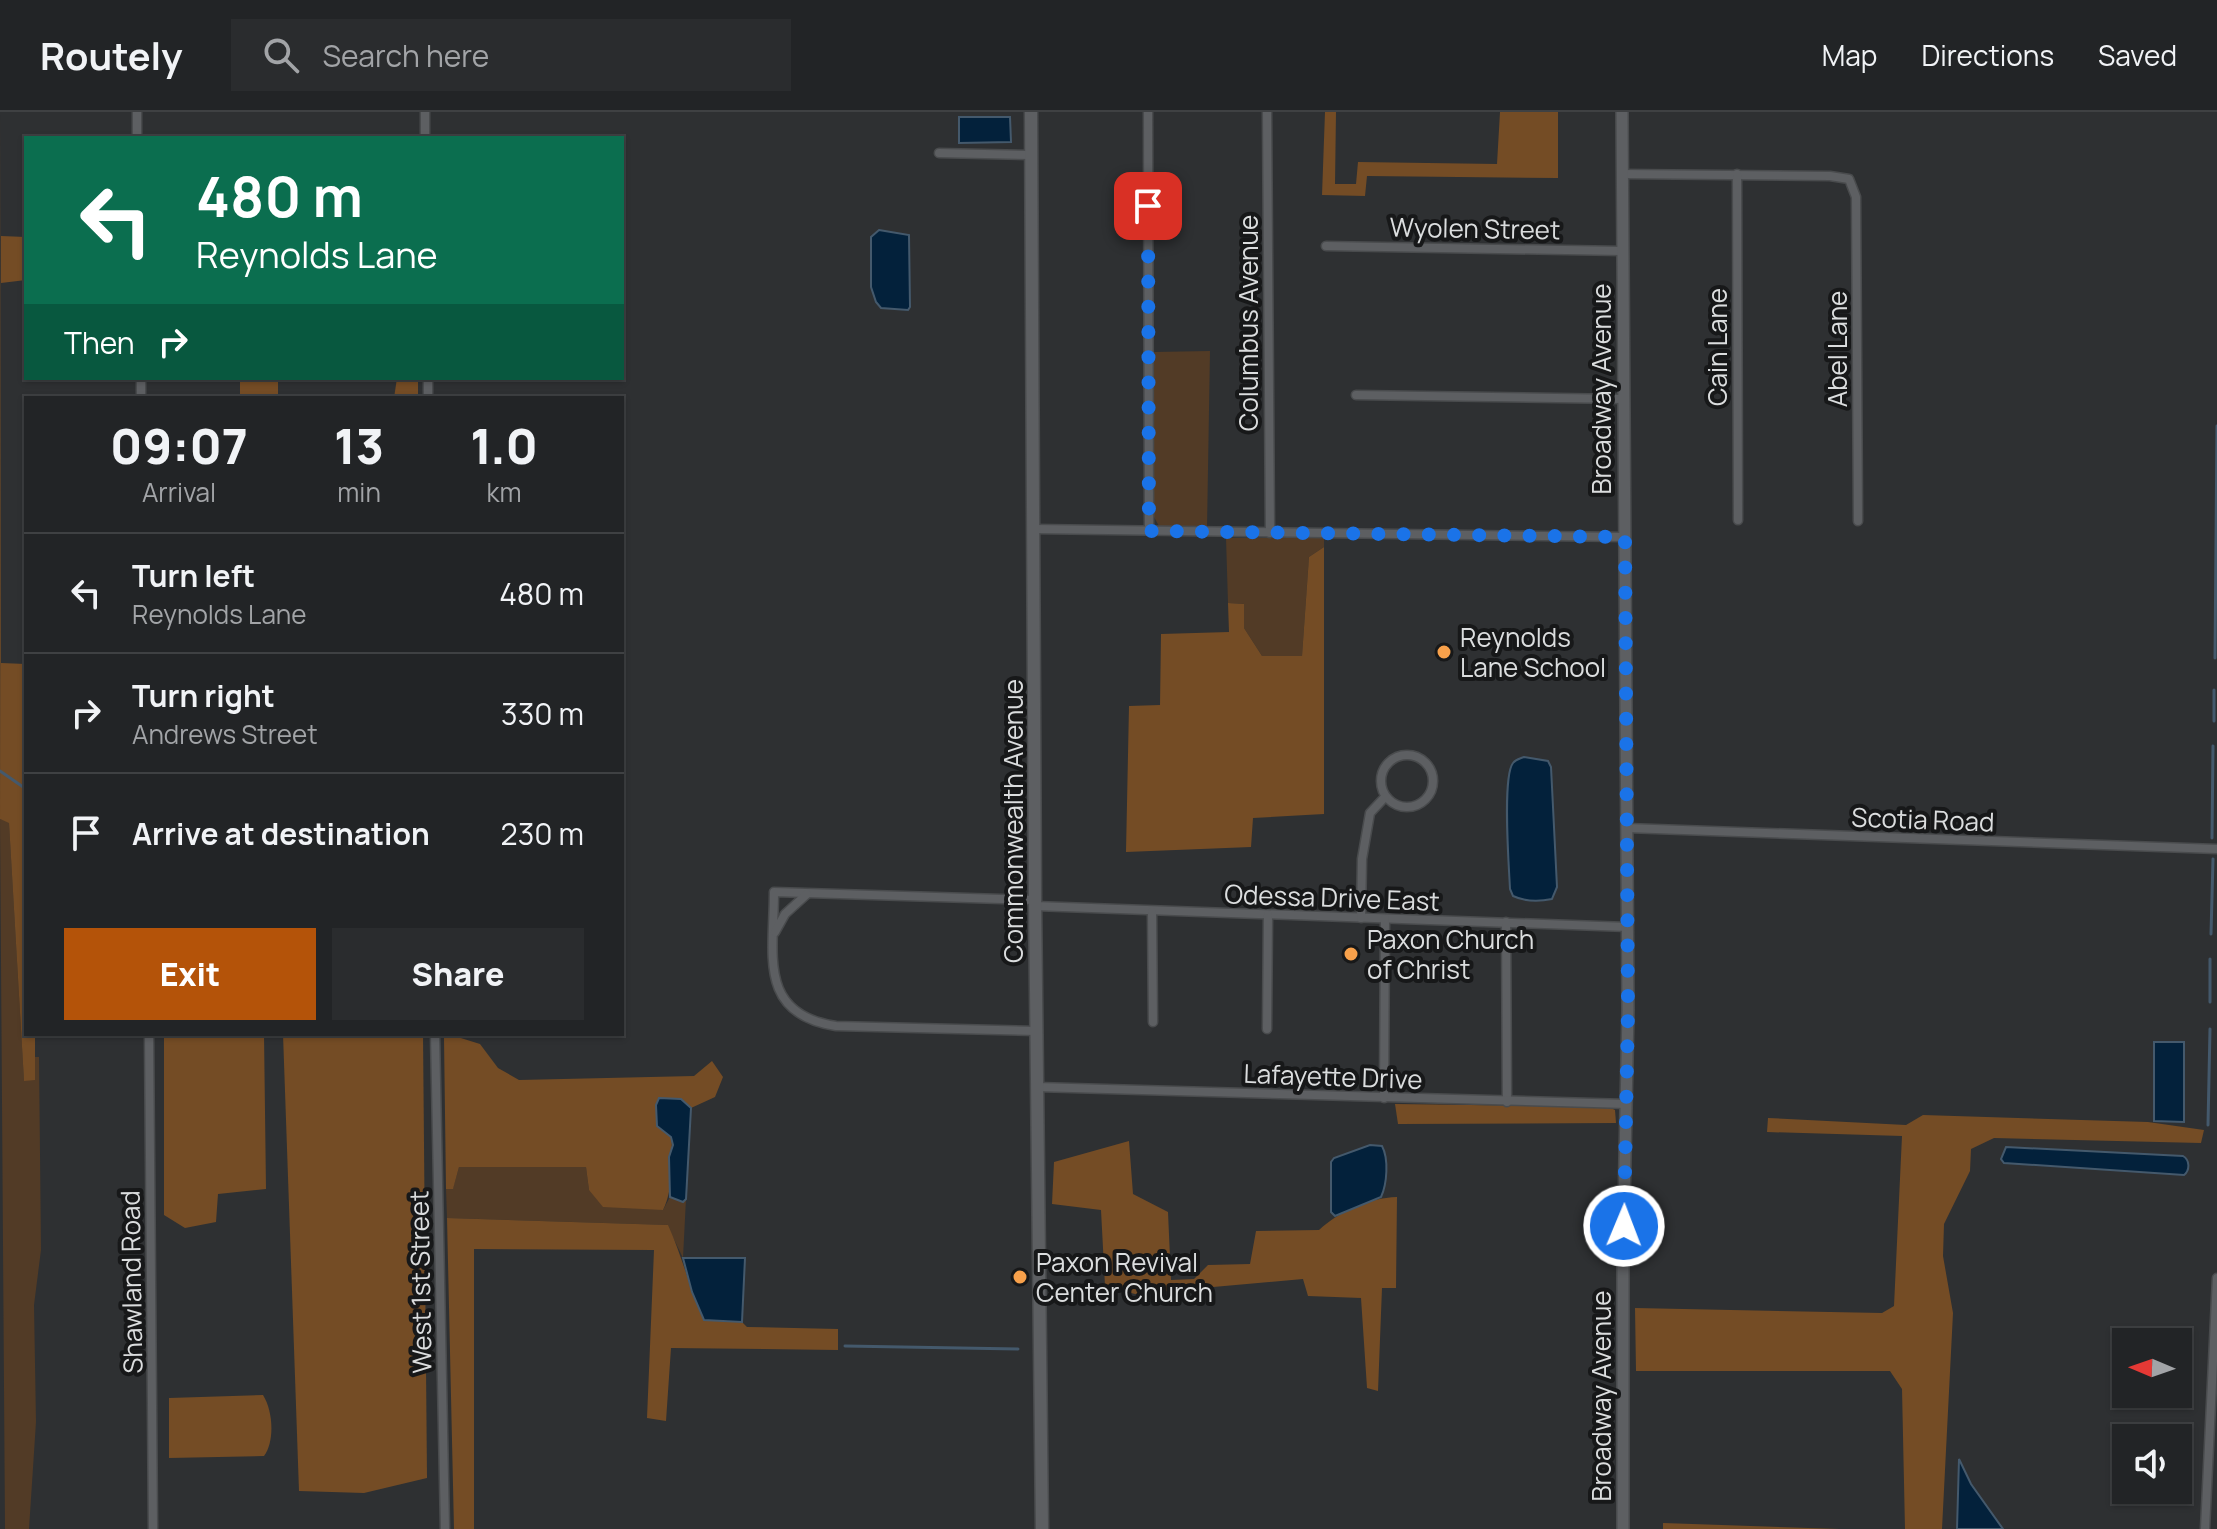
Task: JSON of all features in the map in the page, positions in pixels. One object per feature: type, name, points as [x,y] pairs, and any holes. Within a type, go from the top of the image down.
[{"type":"main road","name":"Commonwealth Avenue","points":[[1031,112],[1042,1529]]},
{"type":"street","points":[[137,112],[137,136]]},
{"type":"street","points":[[425,112],[425,136]]},
{"type":"street","points":[[1148,112],[1149,531]]},
{"type":"street","name":"Columbus Avenue","points":[[1267,112],[1270,533]]},
{"type":"street","name":"Broadway Avenue","points":[[1622,112],[1628,927],[1623,1529]]},
{"type":"street","points":[[939,153],[1031,155]]},
{"type":"street","points":[[1622,174],[1737,174]]},
{"type":"street","name":"Abel Lane","points":[[1737,174],[1849,179],[1856,197],[1858,521]]},
{"type":"street","name":"Cain Lane","points":[[1737,174],[1738,520]]},
{"type":"street","name":"Wyolen Street","points":[[1326,246],[1622,251]]},
{"type":"street","points":[[1356,395],[1624,399]]},
{"type":"street","points":[[1034,529],[1625,537]]},
{"type":"street","points":[[1410,754],[1426,762],[1431,770],[1433,786],[1424,801],[1409,808],[1401,807],[1385,797],[1380,782],[1381,773],[1392,758],[1410,754]]},
{"type":"street","points":[[1361,918],[1362,859],[1370,813],[1385,797]]},
{"type":"street","name":"Scotia Road","points":[[1627,828],[2217,849]]},
{"type":"street","name":"Odessa Drive East","points":[[774,933],[774,892],[1035,903],[1152,912],[1628,927]]},
{"type":"street","points":[[807,893],[785,914],[774,933],[774,968],[778,989],[794,1012],[818,1023],[836,1026],[1036,1031]]},
{"type":"street","points":[[1152,912],[1153,1022]]},
{"type":"street","points":[[1267,1029],[1268,915]]},
{"type":"street","points":[[1384,1098],[1385,919]]},
{"type":"street","points":[[1506,922],[1507,1102]]},
{"type":"street","name":"Shawland Road","points":[[149,1036],[153,1529]]},
{"type":"street","name":"West 1st Street","points":[[435,1036],[445,1529]]},
{"type":"street","name":"Lafayette Drive","points":[[1037,1087],[1627,1104]]},
{"type":"street","points":[[2205,1529],[2217,1278]]},
{"type":"shaded area","points":[[1,112],[1,236],[24,237],[24,280],[1,283],[1,663],[24,664],[24,1036],[35,1036],[35,1080],[24,1081],[9,823],[0,819]]},
{"type":"shaded area","points":[[1325,112],[1336,112],[1335,184],[1356,184],[1358,162],[1497,164],[1500,112],[1558,112],[1558,178],[1367,176],[1365,196],[1322,195]]},
{"type":"shaded area","points":[[1210,351],[1207,528],[1160,528],[1154,517],[1154,352]]},
{"type":"shaded area","points":[[240,380],[278,380],[278,396],[240,396]]},
{"type":"shaded area","points":[[397,380],[418,380],[418,396],[394,396]]},
{"type":"shaded area","points":[[1226,538],[1324,538],[1324,547],[1309,557],[1302,656],[1262,656],[1244,628],[1244,604],[1228,603]]},
{"type":"shaded area","points":[[1324,547],[1324,814],[1253,818],[1251,847],[1126,852],[1129,706],[1160,705],[1161,634],[1229,632],[1228,603],[1244,604],[1244,628],[1262,656],[1302,656],[1309,557]]},
{"type":"shaded area","points":[[0,819],[9,822],[24,1080],[35,1079],[35,1057],[39,1057],[41,1250],[34,1305],[36,1422],[29,1529],[5,1529]]},
{"type":"shaded area","points":[[164,1036],[264,1036],[266,1189],[218,1194],[216,1222],[185,1228],[164,1215]]},
{"type":"shaded area","points":[[283,1036],[423,1036],[427,1478],[364,1493],[299,1491]]},
{"type":"shaded area","points":[[454,1036],[480,1044],[498,1068],[519,1080],[694,1076],[712,1061],[723,1077],[715,1097],[691,1108],[681,1099],[673,1127],[670,1183],[663,1210],[603,1207],[589,1190],[586,1167],[459,1167],[453,1189],[446,1189],[444,1038]]},
{"type":"shaded area","points":[[1395,1104],[1609,1107],[1615,1110],[1616,1123],[1398,1124]]},
{"type":"shaded area","points":[[1923,1115],[2148,1122],[2204,1130],[2201,1143],[1994,1138],[1971,1149],[1970,1171],[1944,1224],[1943,1256],[1953,1313],[1942,1529],[1905,1529],[1902,1389],[1890,1371],[1636,1371],[1635,1308],[1882,1313],[1894,1306],[1902,1136],[1767,1132],[1768,1118],[1906,1125]]},
{"type":"shaded area","points":[[1129,1141],[1133,1194],[1168,1212],[1171,1280],[1194,1279],[1208,1265],[1250,1264],[1256,1231],[1319,1230],[1355,1207],[1397,1197],[1396,1288],[1382,1288],[1378,1391],[1367,1388],[1361,1298],[1308,1296],[1303,1279],[1135,1294],[1105,1286],[1101,1210],[1052,1204],[1054,1162]]},
{"type":"shaded area","points":[[459,1167],[586,1167],[589,1190],[663,1210],[670,1197],[682,1202],[686,1199],[683,1258],[667,1225],[447,1218],[446,1189],[453,1188]]},
{"type":"shaded area","points":[[447,1218],[668,1225],[704,1320],[742,1322],[747,1327],[838,1329],[838,1350],[671,1348],[666,1421],[647,1418],[654,1250],[474,1249],[474,1529],[454,1529]]},
{"type":"shaded area","points":[[263,1395],[271,1426],[270,1442],[264,1456],[169,1458],[169,1398]]},
{"type":"shaded area","points":[[1663,1523],[1840,1529],[1663,1529]]},
{"type":"water","points":[[959,117],[1010,117],[1011,142],[959,143]]},
{"type":"water","points":[[879,230],[909,235],[908,310],[881,308],[876,302],[871,287],[871,237]]},
{"type":"water","points":[[1524,757],[1548,761],[1551,767],[1557,887],[1552,899],[1547,900],[1523,899],[1513,896],[1510,889],[1508,786],[1513,763]]},
{"type":"water","points":[[2154,1042],[2184,1042],[2184,1122],[2154,1121]]},
{"type":"water","points":[[659,1098],[681,1099],[691,1108],[686,1199],[683,1202],[670,1197],[669,1157],[673,1145],[671,1137],[657,1126],[656,1105]]},
{"type":"water","points":[[1370,1145],[1382,1146],[1386,1158],[1386,1179],[1381,1197],[1335,1216],[1331,1212],[1331,1162],[1334,1158]]},
{"type":"water","points":[[2006,1147],[2183,1156],[2188,1168],[2184,1175],[2004,1163],[2001,1159]]},
{"type":"water","points":[[683,1258],[745,1258],[742,1322],[704,1320]]},
{"type":"water","points":[[1959,1459],[1971,1484],[2003,1529],[1957,1529]]},
{"type":"waterway","points":[[2215,658],[2217,426]]},
{"type":"waterway","points":[[2214,690],[2214,721]]},
{"type":"waterway","points":[[2212,838],[2213,746]]},
{"type":"waterway","points":[[0,771],[24,788]]},
{"type":"waterway","points":[[2211,934],[2213,859]]},
{"type":"waterway","points":[[2210,959],[2210,1002]]},
{"type":"waterway","points":[[2208,1125],[2210,1029]]},
{"type":"waterway","points":[[845,1346],[1018,1349]]},
{"type":"place","name":"Reynolds Lane School","points":[[1444,652]]},
{"type":"place","name":"Paxon Church of Christ","points":[[1351,954]]},
{"type":"place","name":"Paxon Revival Center Church","points":[[1020,1277]]},
{"type":"route","points":[[1148,206],[1149,531],[1625,537],[1628,1010],[1624,1226]]}]
